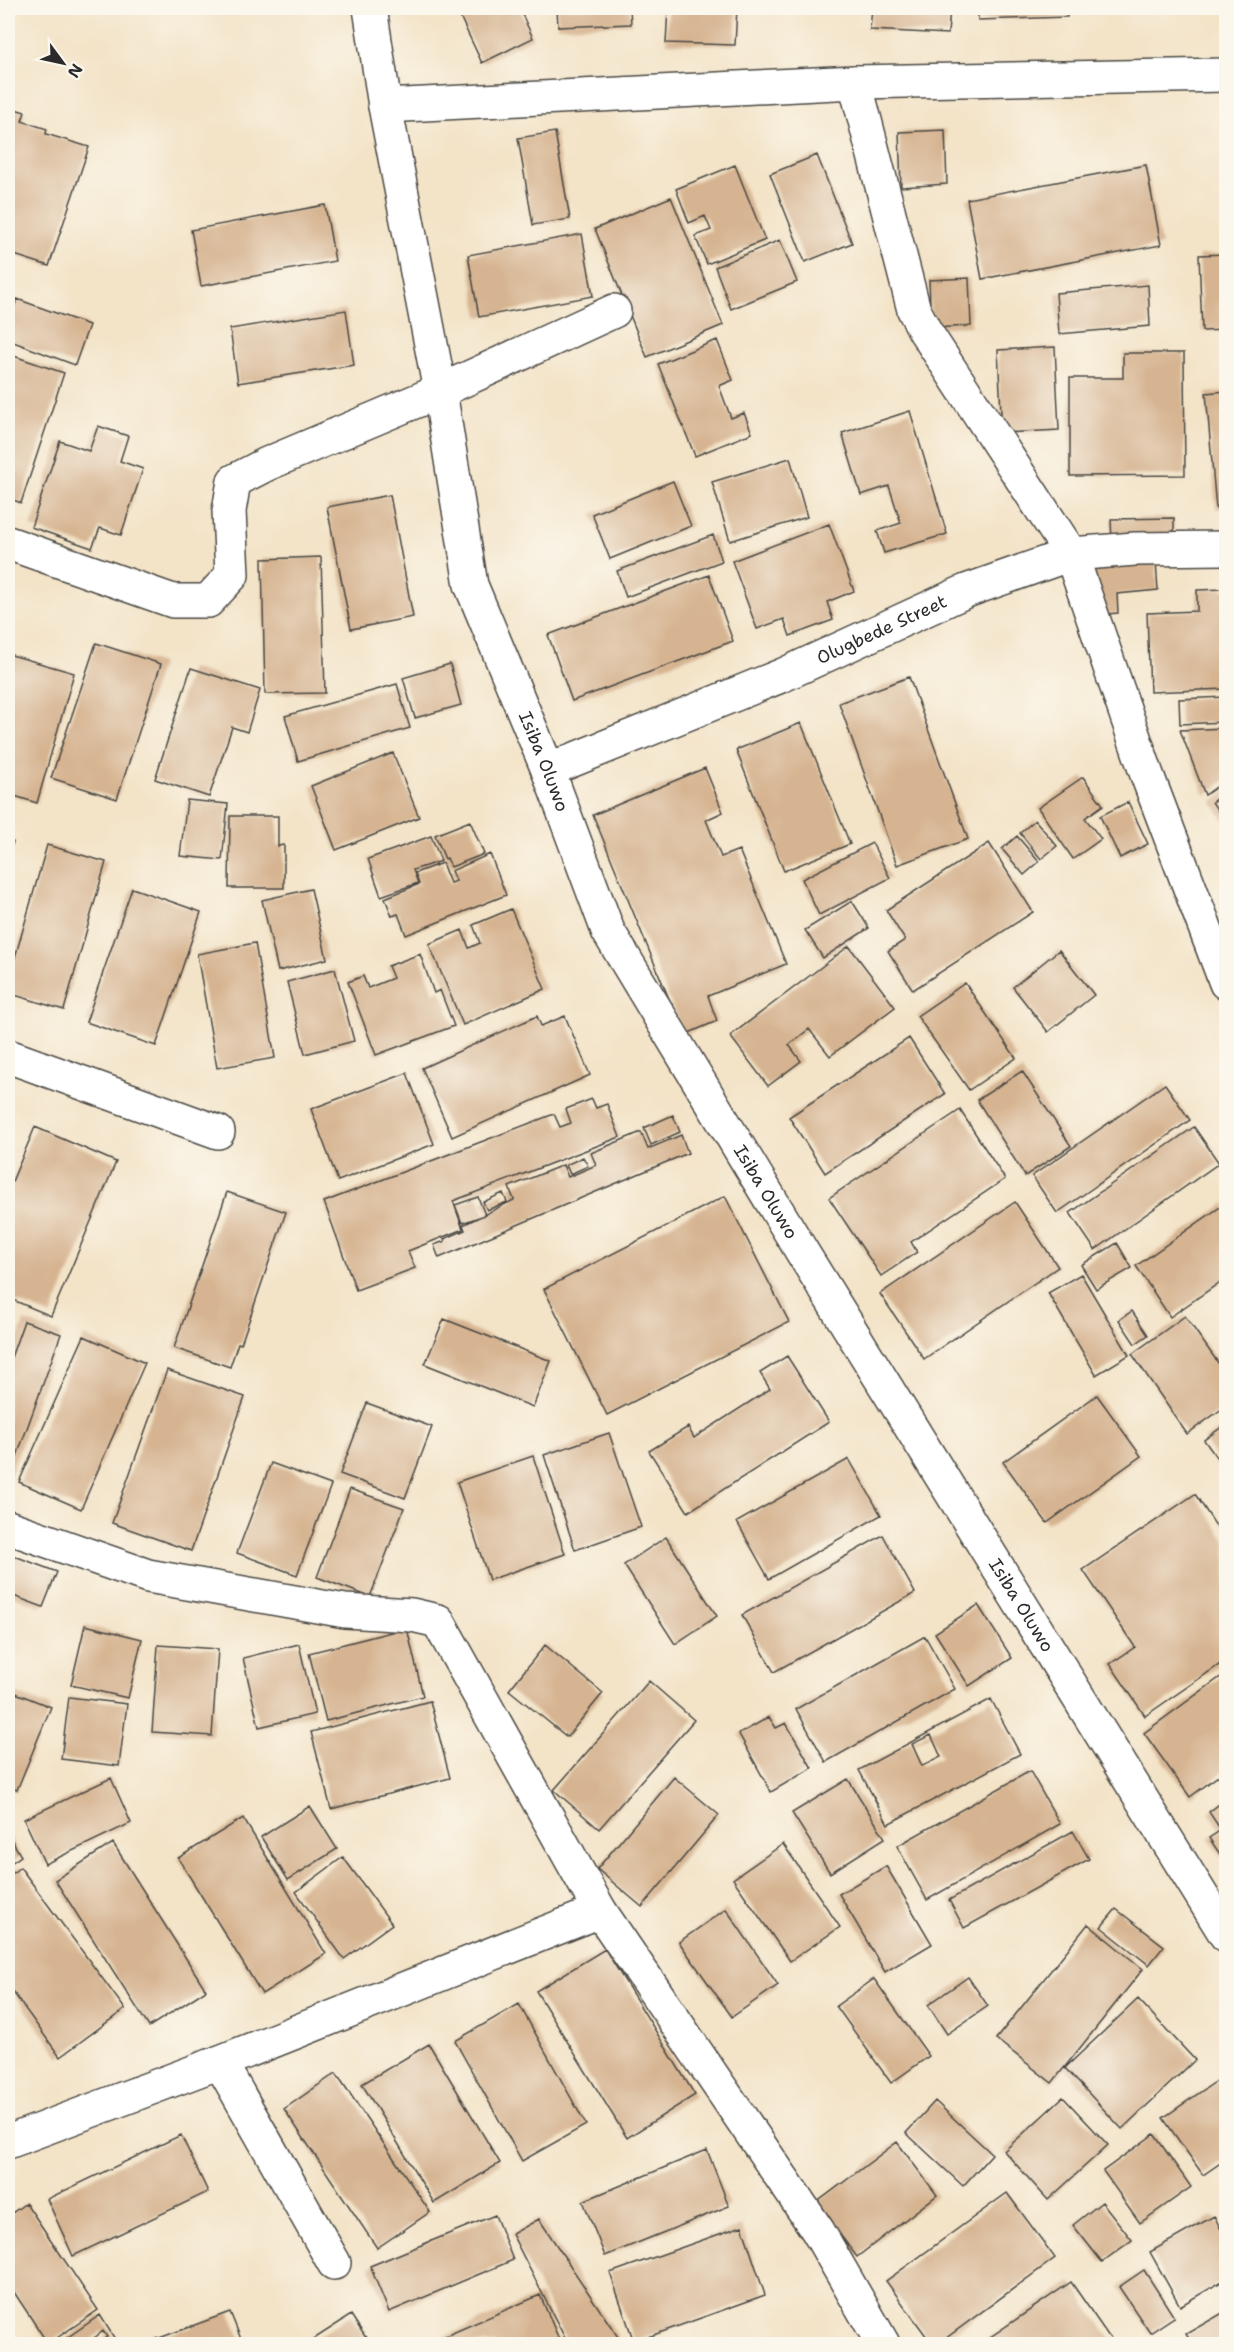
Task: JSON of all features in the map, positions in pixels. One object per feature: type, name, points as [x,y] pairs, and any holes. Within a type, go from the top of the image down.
[{"type":"street","name":"Isiba Oluwo","points":[[370,8],[385,106],[441,391],[471,585],[548,770],[608,931],[804,1255],[1227,1935]]},
{"type":"street","points":[[385,106],[855,82],[1227,75]]},
{"type":"street","points":[[855,82],[914,310],[925,331],[1071,554],[1147,774],[1227,983]]},
{"type":"street","points":[[8,543],[173,601],[208,601],[232,575],[229,511],[234,481],[267,464],[441,391],[614,311]]},
{"type":"street","name":"Olugbede Street","points":[[548,770],[783,675],[966,591],[1071,554],[1134,549],[1227,548]]},
{"type":"street","points":[[8,1056],[218,1132]]},
{"type":"street","points":[[8,1527],[148,1576],[345,1611],[412,1615],[438,1621],[600,1911],[818,2231],[883,2344]]},
{"type":"street","points":[[8,2142],[220,2062],[600,1911]]},
{"type":"street","points":[[220,2062],[334,2263]]},
{"type":"building","points":[[456,8],[519,8],[533,38],[482,63]]},
{"type":"building","points":[[557,8],[630,8],[631,24],[558,27]]},
{"type":"building","points":[[668,8],[737,8],[735,45],[666,43]]},
{"type":"building","points":[[872,8],[950,8],[948,34],[870,30]]},
{"type":"building","points":[[978,8],[1067,8],[1067,17],[978,20]]},
{"type":"building","points":[[8,107],[25,112],[22,121],[47,129],[46,134],[89,147],[49,266],[8,253]]},
{"type":"building","points":[[945,130],[947,184],[901,187],[899,132]]},
{"type":"building","points":[[555,132],[570,219],[533,225],[518,138]]},
{"type":"building","points":[[817,155],[852,243],[805,262],[770,174]]},
{"type":"building","points":[[735,165],[765,240],[707,264],[695,236],[711,230],[705,216],[689,223],[676,189]]},
{"type":"building","points":[[1146,165],[1161,245],[982,279],[967,199]]},
{"type":"building","points":[[671,197],[723,325],[647,357],[595,229]]},
{"type":"building","points":[[325,205],[335,261],[201,286],[191,230]]},
{"type":"building","points":[[582,234],[593,296],[479,317],[468,255]]},
{"type":"building","points":[[780,240],[797,282],[731,309],[715,267]]},
{"type":"building","points":[[1226,254],[1226,330],[1202,331],[1199,255]]},
{"type":"building","points":[[969,278],[971,326],[931,328],[929,280]]},
{"type":"building","points":[[1148,285],[1150,326],[1059,334],[1056,293]]},
{"type":"building","points":[[17,299],[89,325],[75,365],[8,340],[8,325]]},
{"type":"building","points":[[346,310],[354,365],[238,383],[230,329]]},
{"type":"building","points":[[717,340],[733,380],[719,386],[731,418],[744,413],[752,433],[695,456],[658,364]]},
{"type":"building","points":[[1055,347],[1059,430],[1002,433],[998,350]]},
{"type":"building","points":[[1123,353],[1184,353],[1185,475],[1070,476],[1070,378],[1123,378]]},
{"type":"building","points":[[8,354],[64,373],[21,503],[8,498]]},
{"type":"building","points":[[1226,391],[1226,508],[1216,509],[1206,393]]},
{"type":"building","points":[[910,411],[947,534],[884,553],[877,531],[901,523],[889,486],[861,495],[842,433]]},
{"type":"building","points":[[98,426],[128,436],[120,461],[143,469],[121,535],[100,528],[92,548],[31,527],[60,441],[89,451]]},
{"type":"building","points":[[790,458],[807,517],[730,541],[712,482]]},
{"type":"building","points":[[673,481],[691,526],[610,559],[592,514]]},
{"type":"building","points":[[390,495],[413,617],[351,629],[327,507]]},
{"type":"building","points":[[1174,518],[1174,541],[1112,543],[1111,519]]},
{"type":"building","points":[[829,524],[854,591],[827,602],[833,620],[790,636],[784,619],[757,629],[732,561]]},
{"type":"building","points":[[713,535],[722,561],[626,597],[617,571]]},
{"type":"building","points":[[321,557],[325,693],[265,694],[262,559]]},
{"type":"building","points":[[1156,561],[1158,590],[1117,594],[1118,613],[1095,615],[1092,567]]},
{"type":"building","points":[[709,575],[733,641],[572,701],[548,635]]},
{"type":"building","points":[[1226,589],[1226,689],[1150,692],[1147,613],[1197,611],[1197,590]]},
{"type":"building","points":[[96,643],[161,664],[117,799],[51,778]]},
{"type":"building","points":[[8,654],[74,673],[37,803],[8,794]]},
{"type":"building","points":[[450,664],[461,705],[415,718],[403,678]]},
{"type":"building","points":[[191,668],[260,690],[247,732],[232,727],[209,797],[155,779]]},
{"type":"building","points":[[909,677],[968,839],[897,865],[839,703]]},
{"type":"building","points":[[397,684],[410,728],[298,761],[285,716]]},
{"type":"building","points":[[1226,697],[1226,722],[1180,724],[1179,699]]},
{"type":"building","points":[[801,723],[850,844],[784,871],[736,750]]},
{"type":"building","points":[[1226,728],[1226,780],[1205,795],[1180,730]]},
{"type":"building","points":[[393,753],[419,817],[336,850],[311,786]]},
{"type":"building","points":[[705,768],[723,812],[706,820],[721,857],[739,850],[786,964],[708,996],[717,1021],[684,1035],[593,815]]},
{"type":"building","points":[[1083,777],[1103,805],[1085,818],[1101,839],[1073,859],[1038,808]]},
{"type":"building","points":[[1226,791],[1226,823],[1212,802]]},
{"type":"building","points":[[187,800],[228,804],[222,860],[180,856]]},
{"type":"building","points":[[1128,802],[1148,844],[1120,858],[1100,816]]},
{"type":"building","points":[[230,816],[278,816],[278,846],[284,845],[284,888],[229,888]]},
{"type":"building","points":[[1035,820],[1057,846],[1041,859],[1020,833]]},
{"type":"building","points":[[470,821],[484,854],[451,867],[435,835]]},
{"type":"building","points":[[431,836],[441,861],[413,870],[418,883],[381,896],[368,859]]},
{"type":"building","points":[[1017,836],[1039,862],[1024,875],[1002,849]]},
{"type":"building","points":[[8,840],[13,842],[8,856]]},
{"type":"building","points":[[872,843],[890,878],[819,915],[802,879]]},
{"type":"building","points":[[989,843],[1033,912],[913,990],[888,951],[905,940],[886,910]]},
{"type":"building","points":[[47,845],[106,862],[64,1010],[8,993],[8,982]]},
{"type":"building","points":[[490,854],[506,895],[406,935],[398,914],[392,916],[385,898],[419,884],[415,873],[442,863],[450,883],[456,881],[451,871]]},
{"type":"building","points":[[132,888],[201,912],[156,1046],[86,1022]]},
{"type":"building","points":[[311,889],[327,959],[278,971],[262,900]]},
{"type":"building","points":[[852,901],[869,928],[823,958],[805,930]]},
{"type":"building","points":[[511,909],[545,989],[463,1025],[429,944],[462,930],[469,948],[480,943],[473,925]]},
{"type":"building","points":[[255,943],[275,1058],[217,1068],[197,954]]},
{"type":"building","points":[[849,946],[895,1007],[830,1056],[809,1029],[789,1045],[801,1061],[768,1086],[730,1036]]},
{"type":"building","points":[[1059,950],[1094,995],[1048,1032],[1013,987]]},
{"type":"building","points":[[420,954],[434,993],[440,990],[454,1026],[376,1055],[348,982],[363,976],[368,988],[393,978],[388,966]]},
{"type":"building","points":[[335,969],[354,1041],[305,1054],[287,982]]},
{"type":"building","points":[[965,983],[1016,1058],[969,1090],[917,1016]]},
{"type":"building","points":[[537,1016],[541,1026],[565,1016],[590,1075],[452,1137],[422,1068]]},
{"type":"building","points":[[909,1038],[945,1094],[825,1173],[789,1117]]},
{"type":"building","points":[[1022,1071],[1071,1146],[1025,1176],[977,1100]]},
{"type":"building","points":[[407,1073],[434,1144],[338,1181],[311,1109]]},
{"type":"building","points":[[1165,1084],[1190,1120],[1057,1213],[1032,1176]]},
{"type":"building","points":[[592,1099],[596,1108],[607,1104],[620,1137],[453,1201],[463,1229],[408,1251],[415,1268],[356,1290],[324,1202],[554,1114],[560,1127],[571,1123],[566,1109]]},
{"type":"building","points":[[960,1110],[1005,1179],[911,1242],[917,1252],[881,1276],[829,1198]]},
{"type":"building","points":[[673,1115],[680,1132],[651,1145],[644,1128]]},
{"type":"building","points":[[35,1127],[116,1162],[51,1316],[8,1298],[8,1191]]},
{"type":"building","points":[[1194,1127],[1219,1163],[1095,1250],[1070,1213]]},
{"type":"building","points":[[641,1132],[648,1149],[681,1135],[688,1153],[439,1258],[434,1245],[465,1230],[463,1225],[514,1200],[509,1187],[563,1165],[568,1177],[596,1165],[591,1153]]},
{"type":"building","points":[[583,1157],[588,1166],[570,1174],[566,1165]]},
{"type":"building","points":[[227,1192],[286,1212],[241,1344],[238,1343],[230,1367],[174,1348]]},
{"type":"building","points":[[503,1193],[507,1202],[487,1210],[483,1202]]},
{"type":"building","points":[[725,1196],[789,1322],[607,1415],[544,1289]]},
{"type":"building","points":[[478,1197],[485,1215],[462,1223],[455,1205]]},
{"type":"building","points":[[1015,1202],[1058,1267],[924,1359],[880,1294]]},
{"type":"building","points":[[1226,1203],[1226,1278],[1170,1317],[1136,1266]]},
{"type":"building","points":[[1117,1243],[1132,1268],[1096,1289],[1081,1265]]},
{"type":"building","points":[[1081,1274],[1129,1355],[1096,1375],[1048,1293]]},
{"type":"building","points":[[1132,1311],[1148,1335],[1135,1344],[1119,1320]]},
{"type":"building","points":[[1185,1316],[1226,1374],[1226,1406],[1187,1434],[1132,1354]]},
{"type":"building","points":[[444,1319],[551,1361],[533,1407],[425,1364]]},
{"type":"building","points":[[24,1321],[61,1334],[8,1481],[8,1366]]},
{"type":"building","points":[[84,1336],[145,1363],[81,1509],[19,1482]]},
{"type":"building","points":[[787,1356],[829,1422],[688,1512],[649,1451],[688,1427],[694,1438],[770,1389],[760,1373]]},
{"type":"building","points":[[167,1370],[245,1397],[191,1551],[112,1523]]},
{"type":"building","points":[[1097,1395],[1141,1456],[1047,1523],[1003,1462]]},
{"type":"building","points":[[367,1403],[432,1427],[405,1498],[340,1474]]},
{"type":"building","points":[[1226,1424],[1226,1471],[1204,1440]]},
{"type":"building","points":[[609,1433],[641,1527],[575,1550],[544,1455]]},
{"type":"building","points":[[533,1456],[565,1554],[489,1580],[457,1482]]},
{"type":"building","points":[[849,1459],[881,1515],[769,1579],[737,1522]]},
{"type":"building","points":[[271,1463],[331,1485],[297,1575],[237,1553]]},
{"type":"building","points":[[350,1489],[404,1508],[370,1597],[317,1577]]},
{"type":"building","points":[[1195,1494],[1226,1541],[1226,1660],[1145,1716],[1110,1664],[1135,1647],[1083,1570]]},
{"type":"building","points":[[883,1535],[915,1593],[774,1672],[742,1615]]},
{"type":"building","points":[[666,1537],[717,1616],[675,1644],[624,1565]]},
{"type":"building","points":[[12,1555],[57,1572],[43,1607],[8,1594],[8,1566]]},
{"type":"building","points":[[978,1605],[1012,1658],[969,1686],[935,1633]]},
{"type":"building","points":[[85,1625],[142,1639],[128,1698],[71,1685]]},
{"type":"building","points":[[407,1628],[423,1696],[326,1721],[309,1653]]},
{"type":"building","points":[[925,1636],[955,1689],[826,1762],[796,1709]]},
{"type":"building","points":[[299,1644],[315,1714],[259,1727],[243,1658]]},
{"type":"building","points":[[158,1645],[218,1649],[212,1736],[152,1732]]},
{"type":"building","points":[[545,1645],[603,1693],[567,1737],[509,1690]]},
{"type":"building","points":[[1226,1673],[1226,1770],[1190,1797],[1144,1733]]},
{"type":"building","points":[[649,1681],[694,1720],[599,1829],[554,1790]]},
{"type":"building","points":[[8,1690],[51,1707],[17,1790],[8,1787]]},
{"type":"building","points":[[69,1697],[127,1704],[119,1766],[61,1759]]},
{"type":"building","points":[[991,1699],[1020,1754],[888,1824],[859,1770]],"holes":[[[931,1735],[941,1757],[922,1766],[912,1744]]]},
{"type":"building","points":[[430,1701],[450,1778],[331,1809],[311,1732]]},
{"type":"building","points":[[769,1717],[776,1728],[786,1723],[812,1768],[771,1792],[739,1734]]},
{"type":"building","points":[[1030,1771],[1060,1824],[927,1900],[897,1846]]},
{"type":"building","points":[[674,1777],[719,1815],[642,1907],[597,1869]]},
{"type":"building","points":[[111,1778],[131,1823],[45,1864],[24,1819]]},
{"type":"building","points":[[848,1779],[885,1838],[830,1873],[792,1813]]},
{"type":"building","points":[[1226,1799],[1226,1863],[1209,1838],[1221,1830],[1209,1812]]},
{"type":"building","points":[[310,1806],[337,1849],[288,1880],[261,1837]]},
{"type":"building","points":[[243,1818],[326,1954],[262,1994],[178,1858]]},
{"type":"building","points":[[1073,1831],[1089,1859],[964,1928],[949,1900]]},
{"type":"building","points":[[8,1834],[21,1856],[8,1865]]},
{"type":"building","points":[[113,1843],[206,1990],[149,2027],[55,1880]]},
{"type":"building","points":[[783,1844],[840,1927],[790,1961],[733,1879]]},
{"type":"building","points":[[343,1857],[392,1924],[344,1959],[296,1892]]},
{"type":"building","points":[[886,1866],[932,1944],[885,1972],[839,1894]]},
{"type":"building","points":[[20,1867],[125,2009],[60,2057],[8,1985],[8,1877]]},
{"type":"building","points":[[726,1909],[778,1985],[732,2017],[679,1942]]},
{"type":"building","points":[[1116,1909],[1164,1946],[1149,1965],[1101,1927]]},
{"type":"building","points":[[1088,1924],[1143,1969],[1052,2083],[996,2039]]},
{"type":"building","points":[[605,1949],[695,2095],[627,2138],[536,1991]]},
{"type":"building","points":[[968,1977],[988,2006],[947,2034],[928,2005]]},
{"type":"building","points":[[874,1979],[929,2056],[891,2083],[836,2006]]},
{"type":"building","points":[[1138,1999],[1195,2060],[1122,2129],[1065,2068]]},
{"type":"building","points":[[519,2004],[586,2125],[522,2161],[455,2041]]},
{"type":"building","points":[[429,2044],[500,2163],[434,2203],[362,2084]]},
{"type":"building","points":[[336,2073],[430,2212],[377,2248],[284,2109]]},
{"type":"building","points":[[1221,2078],[1226,2086],[1226,2159],[1203,2175],[1163,2118]]},
{"type":"building","points":[[1063,2097],[1108,2145],[1048,2200],[1004,2151]]},
{"type":"building","points":[[935,2101],[992,2154],[963,2186],[906,2133]]},
{"type":"building","points":[[1154,2134],[1191,2187],[1140,2223],[1103,2171]]},
{"type":"building","points":[[181,2135],[208,2192],[73,2256],[47,2199]]},
{"type":"building","points":[[897,2142],[937,2195],[857,2257],[816,2203]]},
{"type":"building","points":[[707,2150],[729,2206],[605,2256],[583,2201]]},
{"type":"building","points":[[1007,2193],[1055,2258],[938,2344],[932,2344],[886,2281]]},
{"type":"building","points":[[1102,2202],[1132,2240],[1102,2262],[1073,2225]]},
{"type":"building","points":[[26,2203],[98,2310],[48,2344],[8,2283],[8,2216]]},
{"type":"building","points":[[495,2215],[513,2260],[389,2312],[370,2266]]},
{"type":"building","points":[[1214,2216],[1226,2239],[1226,2279],[1180,2306],[1150,2252]]},
{"type":"building","points":[[539,2219],[620,2340],[606,2344],[568,2344],[512,2234]]},
{"type":"building","points":[[742,2226],[765,2295],[634,2342],[610,2273]]},
{"type":"building","points":[[1144,2270],[1174,2317],[1150,2333],[1119,2287]]},
{"type":"building","points":[[1071,2282],[1114,2344],[980,2344]]},
{"type":"building","points":[[540,2295],[561,2344],[427,2344]]},
{"type":"building","points":[[1226,2311],[1226,2344],[1192,2344],[1186,2334]]},
{"type":"building","points":[[230,2312],[243,2344],[143,2344]]},
{"type":"building","points":[[100,2315],[118,2344],[97,2344],[107,2337],[103,2331],[93,2339],[96,2344],[58,2344]]},
{"type":"building","points":[[351,2315],[370,2344],[306,2344]]}]
